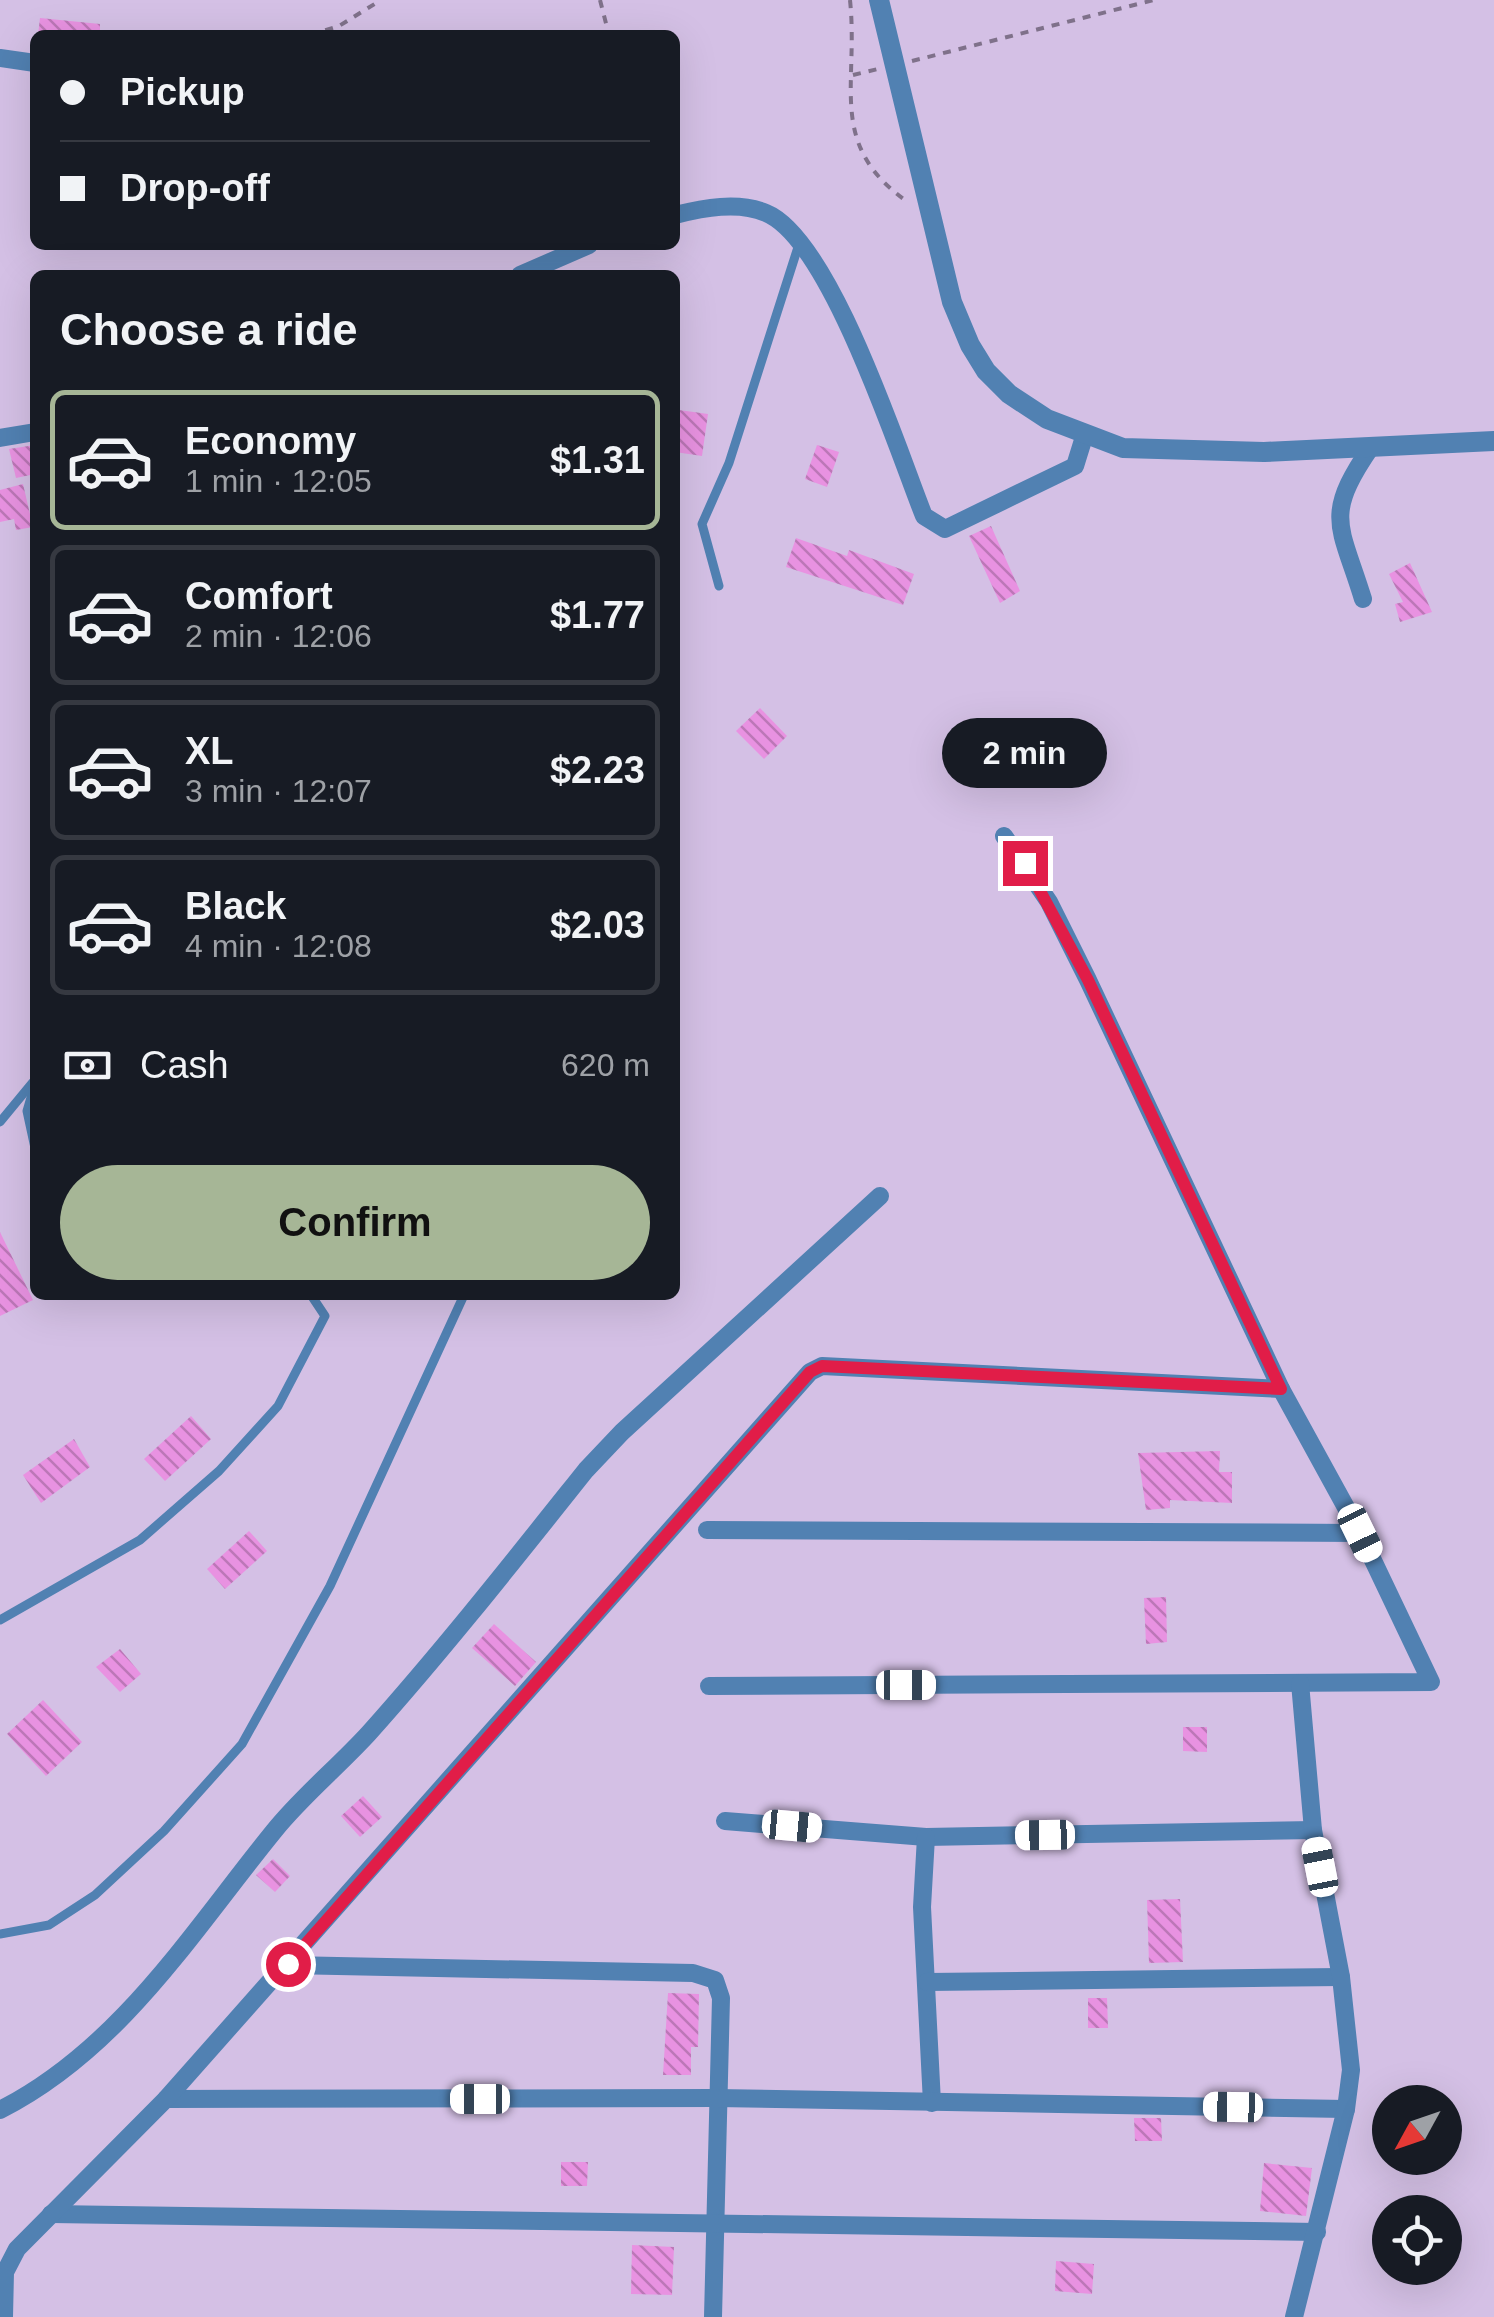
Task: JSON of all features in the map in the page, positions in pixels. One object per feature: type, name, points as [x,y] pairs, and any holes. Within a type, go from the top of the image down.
[{"type":"street","points":[[879,0],[952,302],[986,371],[1047,420],[1084,437],[1123,448],[1162,452],[1494,441]]},
{"type":"street","points":[[0,58],[30,61]]},
{"type":"street","points":[[680,214],[743,207],[768,213],[800,242],[864,360],[924,516],[945,529],[1075,466],[1084,437]]},
{"type":"street","points":[[532,270],[578,250]]},
{"type":"street","points":[[0,438],[30,433]]},
{"type":"street","points":[[1364,599],[1339,521],[1339,504],[1371,447]]},
{"type":"street","points":[[709,1686],[1432,1682],[1360,1533],[1281,1389],[1049,902],[1004,836]]},
{"type":"street","points":[[0,2110],[37,2091],[122,2018],[170,1968],[276,1828],[368,1734],[586,1470],[622,1432],[880,1196]]},
{"type":"street","points":[[4,2317],[9,2261],[166,2099],[288,1964],[810,1372],[822,1366],[1281,1389]]},
{"type":"street","points":[[707,1530],[1360,1533]]},
{"type":"street","points":[[1294,2317],[1346,2109],[1351,2070],[1341,1977],[1313,1830],[1300,1683]]},
{"type":"street","points":[[725,1821],[926,1837],[1313,1830]]},
{"type":"street","points":[[926,1837],[922,1907],[932,2103]]},
{"type":"street","points":[[288,1964],[693,1973],[715,1980],[721,1998],[712,2222],[714,2317]]},
{"type":"street","points":[[927,1982],[1341,1977]]},
{"type":"street","points":[[166,2099],[716,2098],[1346,2109]]},
{"type":"street","points":[[51,2214],[1317,2232]]},
{"type":"lane","points":[[719,586],[702,524],[730,463],[800,242]]},
{"type":"lane","points":[[0,1122],[30,1088]]},
{"type":"lane","points":[[0,1620],[140,1540],[219,1472],[278,1406],[325,1316],[314,1300]]},
{"type":"lane","points":[[0,1934],[49,1925],[95,1895],[164,1831],[242,1744],[294,1659],[462,1300]]},
{"type":"path","points":[[326,30],[381,0]]},
{"type":"path","points":[[600,0],[608,30]]},
{"type":"path","points":[[850,0],[854,136],[868,168],[884,185],[929,213]]},
{"type":"path","points":[[895,66],[1154,0]]},
{"type":"building","points":[[40,18],[100,24],[100,30],[39,30]]},
{"type":"building","points":[[680,410],[708,414],[702,456],[680,453]]},
{"type":"building","points":[[817,445],[839,452],[827,487],[805,479]]},
{"type":"building","points":[[30,446],[30,475],[16,478],[9,449]]},
{"type":"building","points":[[23,484],[30,528],[16,530],[14,519],[0,522],[0,490]]},
{"type":"building","points":[[991,526],[1020,591],[1000,603],[969,536]]},
{"type":"building","points":[[796,538],[847,556],[849,550],[914,574],[903,605],[786,567]]},
{"type":"building","points":[[1410,563],[1432,612],[1400,622],[1395,604],[1403,602],[1389,574]]},
{"type":"building","points":[[760,708],[787,736],[764,759],[736,731]]},
{"type":"building","points":[[0,1232],[33,1300],[0,1316]]},
{"type":"building","points":[[191,1416],[211,1439],[165,1481],[144,1459]]},
{"type":"building","points":[[74,1439],[90,1467],[41,1503],[23,1475]]},
{"type":"building","points":[[1220,1451],[1219,1472],[1232,1472],[1232,1503],[1170,1500],[1170,1508],[1146,1510],[1138,1453]]},
{"type":"building","points":[[249,1531],[267,1551],[225,1589],[207,1569]]},
{"type":"building","points":[[1166,1597],[1167,1642],[1146,1644],[1144,1598]]},
{"type":"building","points":[[494,1624],[536,1662],[515,1686],[472,1648]]},
{"type":"building","points":[[120,1649],[141,1674],[120,1692],[96,1667]]},
{"type":"building","points":[[43,1700],[82,1742],[46,1776],[7,1734]]},
{"type":"building","points":[[1183,1727],[1207,1727],[1207,1752],[1183,1751]]},
{"type":"building","points":[[363,1796],[382,1817],[360,1837],[341,1816]]},
{"type":"building","points":[[273,1859],[290,1876],[275,1892],[256,1875]]},
{"type":"building","points":[[1180,1899],[1183,1962],[1149,1963],[1147,1900]]},
{"type":"building","points":[[668,1993],[699,1994],[698,2047],[691,2047],[691,2075],[663,2075]]},
{"type":"building","points":[[1088,1998],[1107,1998],[1108,2028],[1088,2028]]},
{"type":"building","points":[[1134,2118],[1161,2118],[1162,2141],[1135,2141]]},
{"type":"building","points":[[561,2162],[588,2162],[587,2186],[561,2186]]},
{"type":"building","points":[[1264,2163],[1312,2168],[1306,2216],[1260,2211]]},
{"type":"building","points":[[632,2245],[674,2247],[672,2295],[631,2294]]},
{"type":"building","points":[[1056,2261],[1094,2264],[1092,2294],[1055,2291]]},
{"type":"route","points":[[288,1964],[810,1372],[822,1366],[1281,1389],[1088,980],[1025,863]]}]
